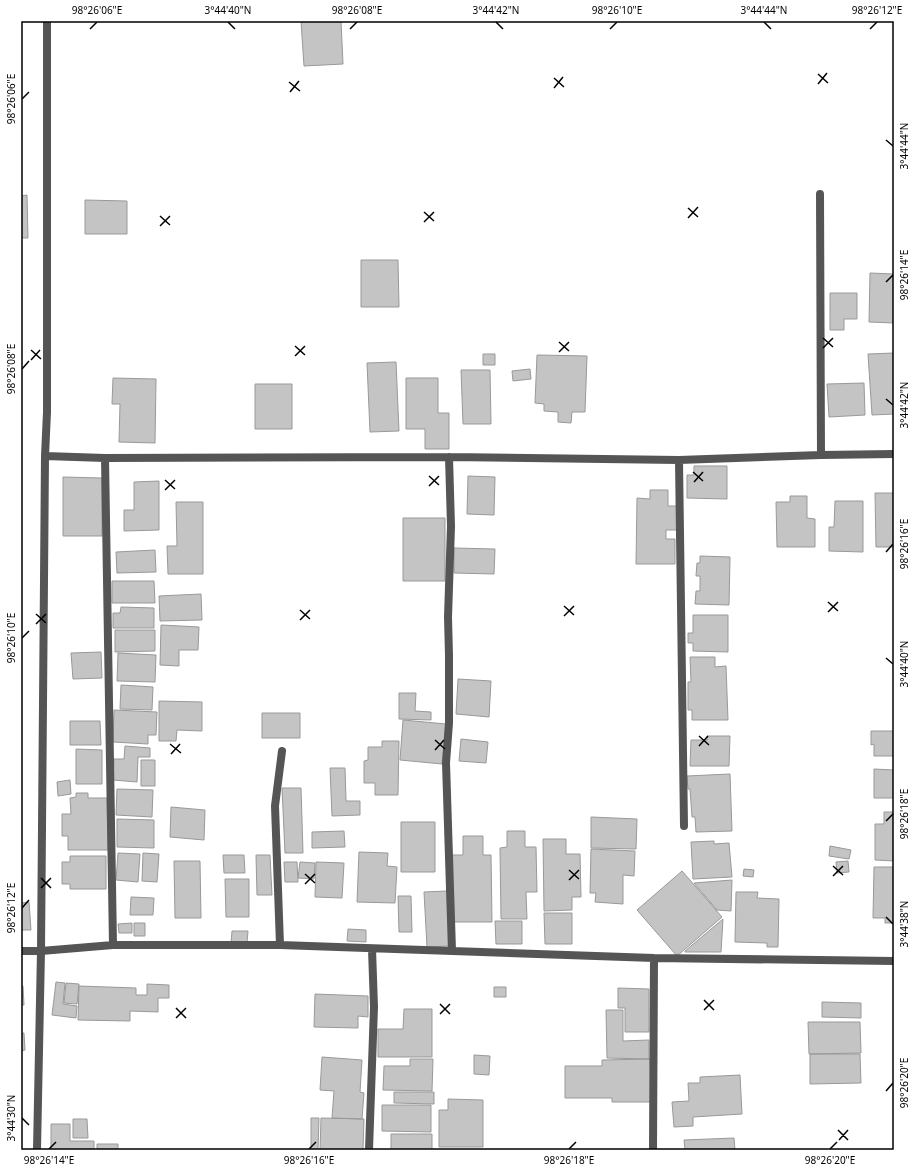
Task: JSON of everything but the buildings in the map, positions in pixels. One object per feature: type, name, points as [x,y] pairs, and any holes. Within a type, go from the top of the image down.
[{"type":"street","points":[[37,1150],[45,456],[47,404],[47,21]]},
{"type":"street","points":[[820,194],[821,455]]},
{"type":"street","points":[[45,456],[105,458],[449,457],[679,460],[894,454]]},
{"type":"street","points":[[449,457],[451,526],[448,617],[449,723],[446,763],[452,950]]},
{"type":"street","points":[[105,458],[113,945]]},
{"type":"street","points":[[679,460],[684,826]]},
{"type":"street","points":[[280,945],[275,806],[282,751]]},
{"type":"street","points":[[21,951],[40,951],[113,945],[280,945],[654,958],[894,961]]},
{"type":"street","points":[[370,1150],[374,1007],[372,949]]},
{"type":"street","points":[[653,1150],[654,958]]}]
